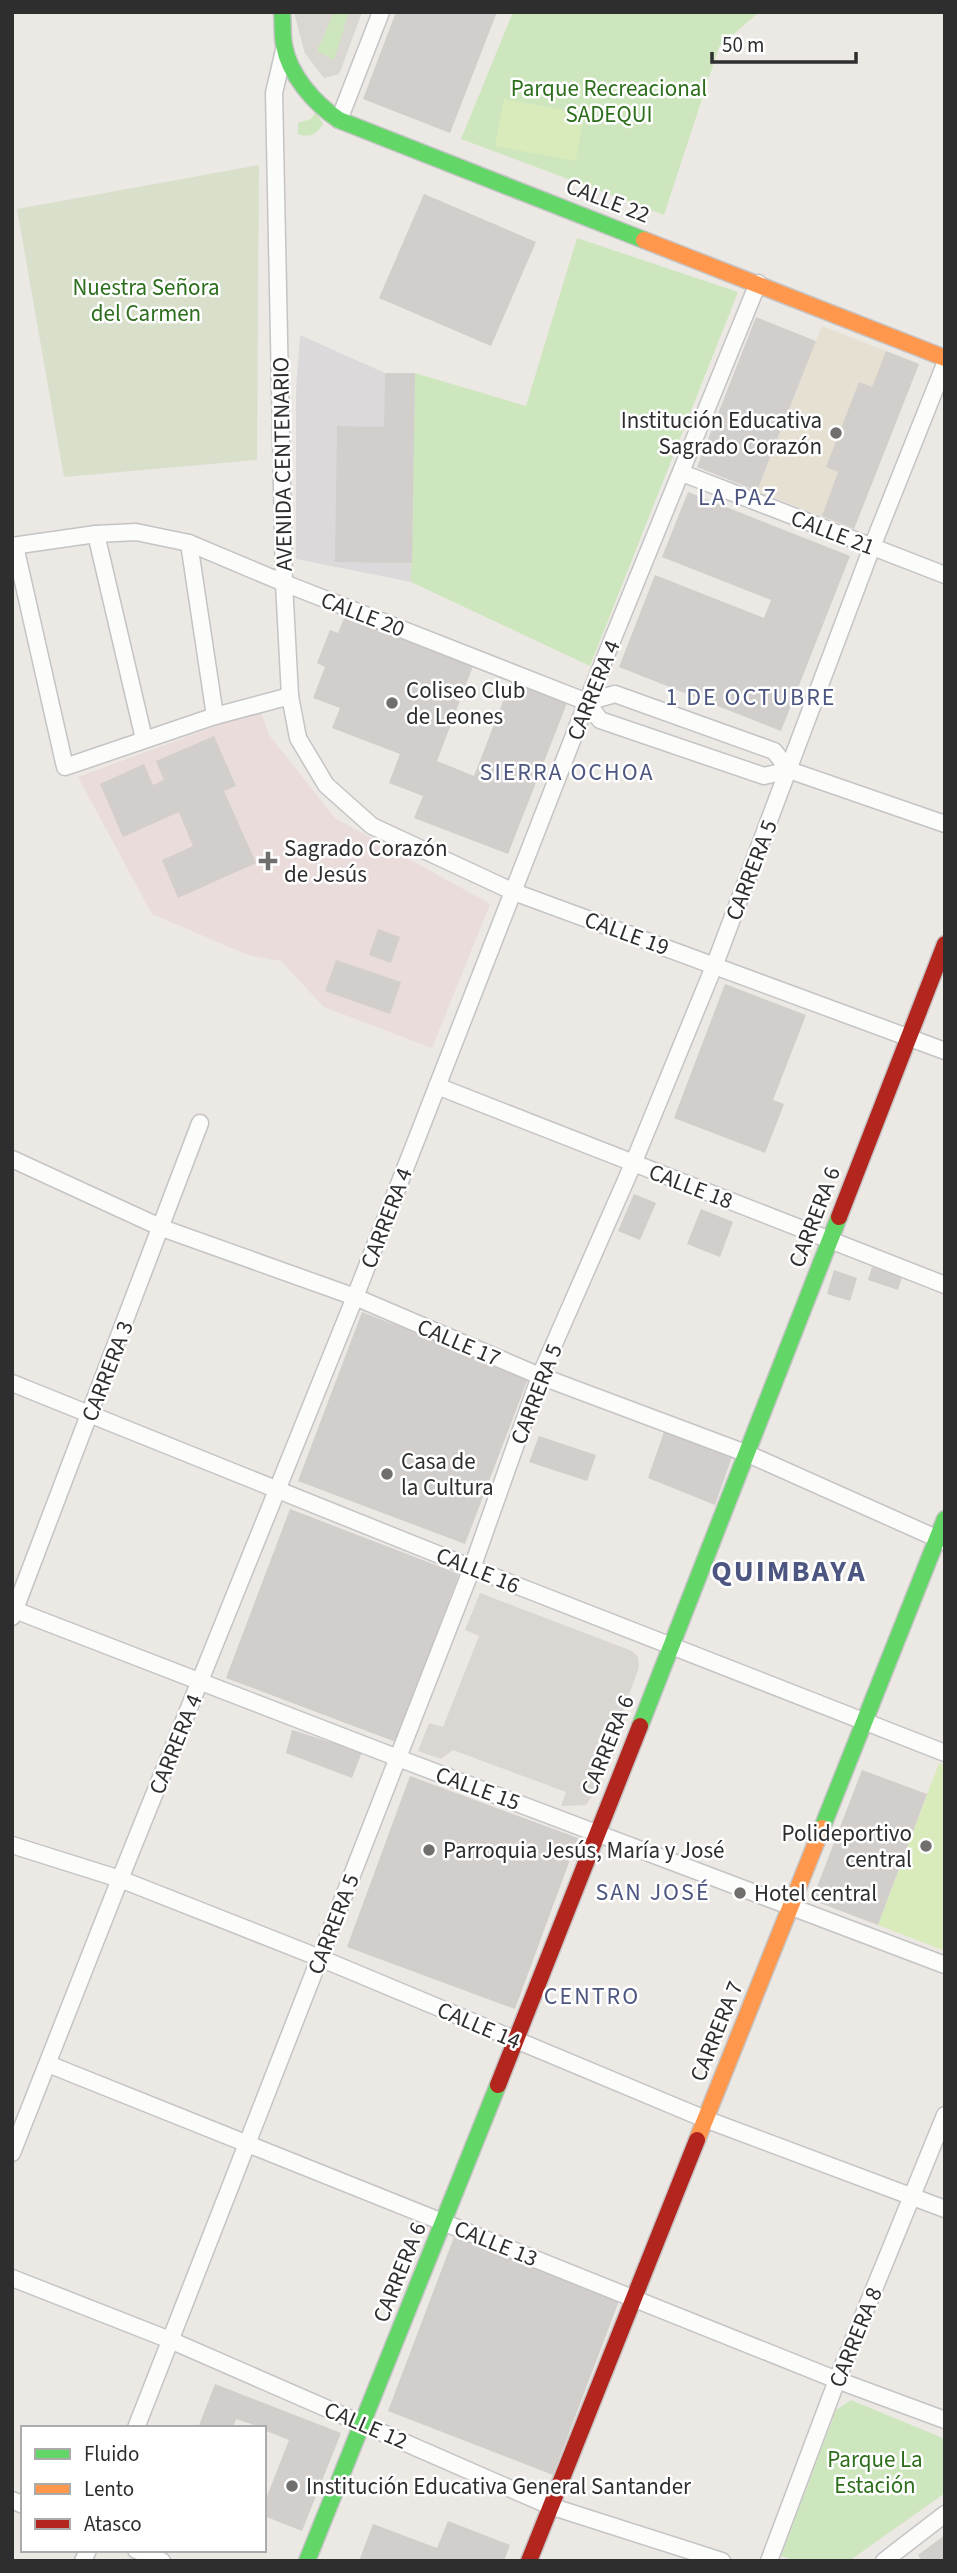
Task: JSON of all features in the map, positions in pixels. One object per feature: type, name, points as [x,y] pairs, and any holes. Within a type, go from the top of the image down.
[{"type":"main road","points":[[282,12],[285,48]]},
{"type":"main road","name":"CALLE 22","points":[[285,48],[305,89],[331,116],[339,120],[945,358]]},
{"type":"main road","name":"CARRERA 6","points":[[307,2561],[444,2223],[596,1832],[748,1454],[945,944]]},
{"type":"main road","name":"CARRERA 7","points":[[529,2561],[863,1722],[941,1540],[945,1519]]},
{"type":"street","points":[[339,120],[381,12]]},
{"type":"street","name":"AVENIDA CENTENARIO","points":[[285,48],[274,93],[284,583],[290,696],[298,738],[326,785]]},
{"type":"street","name":"CARRERA 4","points":[[12,2153],[355,1297],[587,702],[758,283]]},
{"type":"street","name":"CARRERA 5","points":[[136,2426],[472,1567],[540,1376],[634,1164],[715,964],[872,547],[945,364]]},
{"type":"street","name":"CALLE 21","points":[[682,473],[945,575]]},
{"type":"street","name":"CALLE 20","points":[[14,546],[96,534],[136,532],[189,543],[587,702],[600,720],[764,776],[789,770],[945,824]]},
{"type":"street","points":[[96,534],[144,739]]},
{"type":"street","points":[[189,543],[215,716]]},
{"type":"street","points":[[14,546],[63,765],[68,767],[215,716],[290,696]]},
{"type":"street","name":"CALLE 20","points":[[587,702],[615,694],[774,751],[789,770]]},
{"type":"street","name":"CALLE 19","points":[[326,785],[372,826],[514,892],[945,1051]]},
{"type":"street","name":"CALLE 18","points":[[438,1086],[945,1285]]},
{"type":"street","name":"CARRERA 3","points":[[13,1612],[200,1123]]},
{"type":"street","name":"CALLE 17","points":[[12,1159],[162,1227],[355,1297],[540,1376],[748,1454],[941,1540]]},
{"type":"street","name":"CALLE 16","points":[[12,1383],[945,1753]]},
{"type":"street","name":"CALLE 15","points":[[13,1612],[945,1965]]},
{"type":"street","name":"CALLE 14","points":[[12,1845],[120,1879],[320,1958],[705,2119],[945,2209]]},
{"type":"street","name":"CALLE 13","points":[[48,2064],[837,2380],[945,2420]]},
{"type":"street","name":"CARRERA 8","points":[[769,2561],[837,2380],[945,2115]]},
{"type":"street","name":"CALLE 12","points":[[12,2278],[170,2340],[551,2506],[722,2561]]},
{"type":"street","points":[[884,2561],[945,2514]]},
{"type":"street","points":[[141,2552],[162,2561]]},
{"type":"shaded area","points":[[294,12],[334,12],[317,51],[334,60],[349,12],[362,12],[339,74],[324,78],[305,53]]},
{"type":"shaded area","name":"Institución Educativa Sagrado Corazón","points":[[822,326],[919,364],[854,529],[757,491]]},
{"type":"shaded area","points":[[300,335],[385,373],[415,373],[411,582],[296,559],[296,390]]},
{"type":"shaded area","name":"Sagrado Corazón de Jesús","points":[[260,710],[269,735],[335,818],[490,904],[432,1048],[324,1007],[281,961],[248,955],[152,914],[78,777]]},
{"type":"shaded area","points":[[480,1593],[632,1651],[638,1657],[639,1667],[594,1793],[586,1805],[561,1806],[566,1792],[453,1750],[441,1759],[418,1751],[429,1723],[443,1727],[479,1636],[465,1630]]},
{"type":"green space","points":[[294,12],[362,12],[339,74],[324,78],[305,53]]},
{"type":"green space","name":"Parque Recreacional SADEQUI","points":[[513,12],[759,12],[719,47],[664,215],[461,139]]},
{"type":"green space","points":[[504,99],[584,114],[576,161],[495,146]]},
{"type":"green space","points":[[316,112],[323,124],[320,128],[306,136],[298,134],[298,123],[311,119]]},
{"type":"green space","name":"Nuestra Señora del Carmen","points":[[259,165],[257,460],[64,477],[17,209]]},
{"type":"green space","points":[[577,238],[738,292],[590,666],[411,582],[415,373],[526,406]]},
{"type":"green space","name":"Polideportivo central","points":[[939,1763],[945,1766],[945,1951],[878,1925]]},
{"type":"green space","name":"Parque La Estación","points":[[851,2400],[945,2439],[945,2493],[849,2561],[795,2561],[781,2556],[836,2410]]},
{"type":"building","points":[[396,12],[497,12],[450,133],[363,99]]},
{"type":"building","points":[[424,194],[536,242],[491,346],[379,298]]},
{"type":"building","points":[[756,317],[816,341],[757,491],[697,467]]},
{"type":"building","points":[[886,351],[919,364],[854,529],[822,516],[838,472],[826,467],[859,382],[872,387]]},
{"type":"building","points":[[385,373],[415,373],[412,563],[335,562],[337,426],[384,427]]},
{"type":"building","points":[[688,492],[850,556],[781,731],[619,667],[655,575],[764,618],[771,600],[662,557]]},
{"type":"building","points":[[345,616],[473,666],[437,761],[474,776],[511,681],[567,703],[508,854],[414,818],[423,796],[389,783],[400,754],[332,728],[340,708],[313,698],[325,667],[317,663],[330,630],[338,633]]},
{"type":"building","points":[[214,736],[236,786],[224,791],[256,863],[178,898],[162,860],[193,846],[179,812],[123,837],[100,784],[144,764],[153,785],[164,780],[156,761]]},
{"type":"building","points":[[378,929],[400,937],[391,963],[369,955]]},
{"type":"building","points":[[336,960],[401,982],[390,1014],[325,991]]},
{"type":"building","points":[[725,984],[806,1015],[773,1100],[784,1104],[765,1153],[674,1118]]},
{"type":"building","points":[[634,1194],[656,1203],[640,1240],[618,1231]]},
{"type":"building","points":[[701,1209],[733,1222],[720,1257],[687,1244]]},
{"type":"building","points":[[872,1267],[902,1277],[898,1290],[868,1280]]},
{"type":"building","points":[[834,1270],[857,1278],[850,1301],[827,1294]]},
{"type":"building","points":[[362,1312],[529,1376],[465,1544],[298,1481]]},
{"type":"building","points":[[665,1429],[732,1457],[715,1505],[648,1478]]},
{"type":"building","points":[[539,1436],[596,1455],[587,1481],[529,1462]]},
{"type":"building","points":[[290,1509],[459,1574],[396,1742],[226,1678]]},
{"type":"building","points":[[292,1730],[362,1752],[352,1778],[286,1753]]},
{"type":"building","points":[[862,1770],[927,1794],[878,1925],[812,1900]]},
{"type":"building","points":[[410,1776],[578,1838],[515,2009],[347,1947]]},
{"type":"building","points":[[454,2237],[619,2301],[553,2475],[388,2411]]},
{"type":"building","name":"Institución Educativa General Santander","points":[[215,2384],[341,2433],[302,2531],[266,2517],[266,2499],[289,2440],[266,2431],[266,2426],[236,2419],[234,2426],[199,2426]]},
{"type":"building","points":[[448,2521],[510,2545],[504,2561],[359,2561],[373,2524],[437,2548]]},
{"type":"building","points":[[945,2535],[945,2561],[922,2561],[918,2555]]},
{"type":"traffic: fast","points":[[282,12],[284,45],[291,67],[312,97],[339,120],[644,240]]},
{"type":"traffic: fast","points":[[640,1726],[839,1217]]},
{"type":"traffic: fast","points":[[822,1828],[945,1519]]},
{"type":"traffic: fast","points":[[307,2561],[498,2085]]},
{"type":"traffic: slow","points":[[644,240],[945,358]]},
{"type":"traffic: slow","points":[[697,2140],[822,1828]]},
{"type":"traffic: jam","points":[[839,1217],[945,944]]},
{"type":"traffic: jam","points":[[498,2085],[640,1726]]},
{"type":"traffic: jam","points":[[529,2561],[697,2140]]},
{"type":"place","name":"Institución Educativa Sagrado Corazón","points":[[836,433]]},
{"type":"place","name":"Coliseo Club de Leones","points":[[392,703]]},
{"type":"place","name":"Sagrado Corazón de Jesús","points":[[268,861]]},
{"type":"place","name":"Casa de la Cultura","points":[[387,1474]]},
{"type":"place","name":"Polideportivo central","points":[[926,1846]]},
{"type":"place","name":"Parroquia Jesús, María y José","points":[[429,1850]]},
{"type":"place","name":"Hotel central","points":[[740,1893]]},
{"type":"place","name":"Institución Educativa General Santander","points":[[292,2486]]},
{"type":"district","name":"LA PAZ","points":[[738,497]]},
{"type":"district","name":"1 DE OCTUBRE","points":[[751,697]]},
{"type":"district","name":"SIERRA OCHOA","points":[[567,772]]},
{"type":"district","name":"QUIMBAYA","points":[[789,1571]]},
{"type":"district","name":"SAN JOSÉ","points":[[653,1892]]},
{"type":"district","name":"CENTRO","points":[[592,1996]]}]
